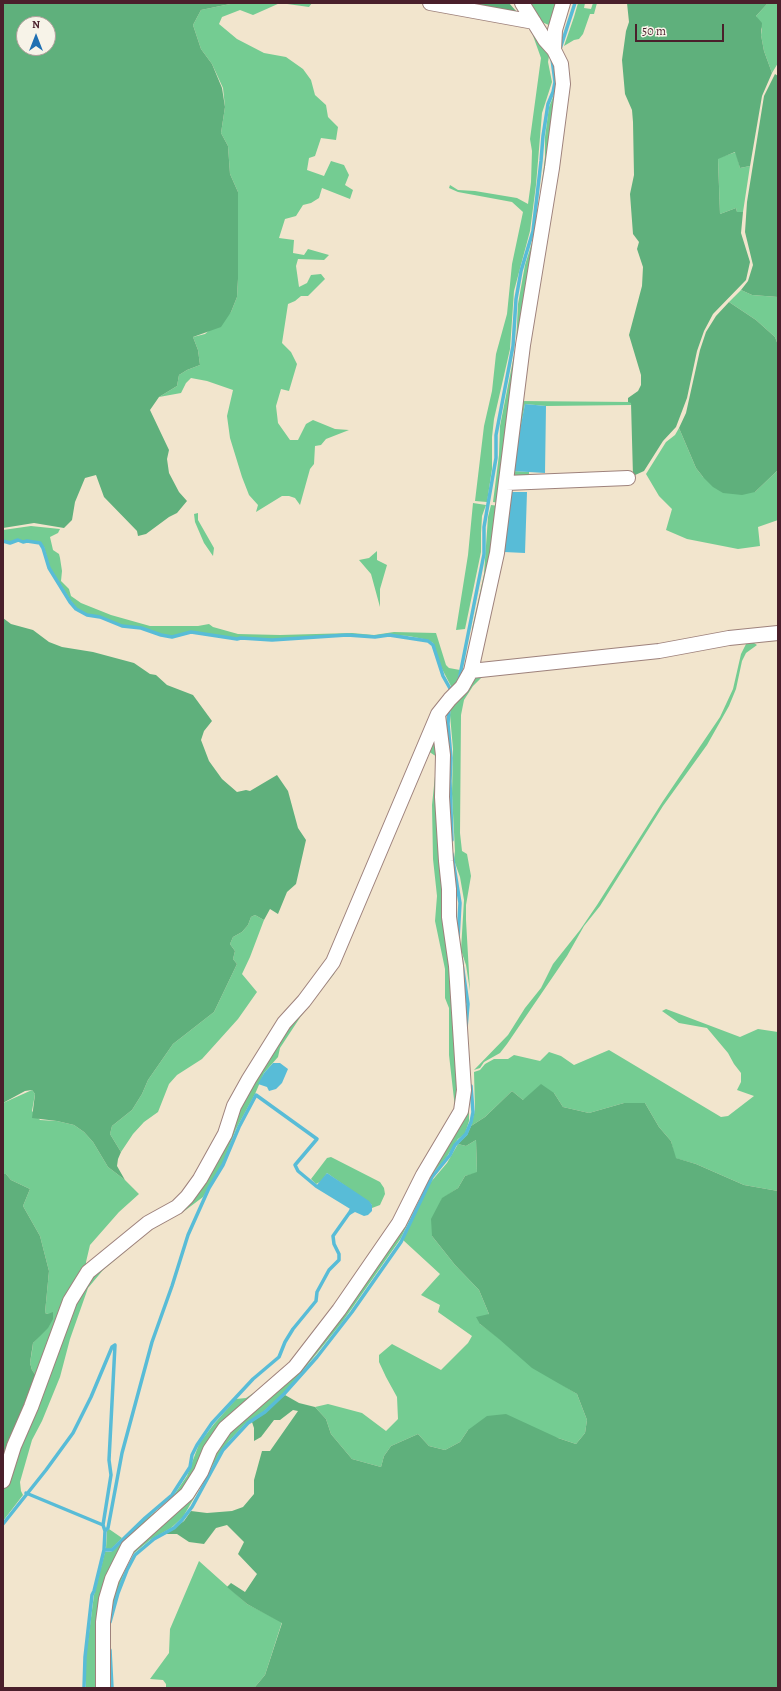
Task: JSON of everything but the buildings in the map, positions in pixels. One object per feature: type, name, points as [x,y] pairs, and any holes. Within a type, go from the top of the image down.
[{"type":"street","points":[[430,3],[534,22]]},
{"type":"street","points":[[3,1481],[14,1446],[31,1407],[70,1301],[88,1272],[148,1223],[177,1207],[187,1197],[200,1179],[216,1153],[225,1134],[234,1106],[252,1073],[284,1023],[304,1001],[333,962],[438,714],[462,687],[471,671],[497,553],[523,345],[552,168],[563,84],[561,64],[554,50],[545,40],[522,3]]},
{"type":"street","points":[[554,50],[555,30],[563,3]]},
{"type":"street","points":[[506,483],[628,478]]},
{"type":"street","points":[[471,671],[658,651],[729,638],[778,633]]},
{"type":"street","points":[[102,1688],[103,1622],[106,1599],[120,1560],[128,1547],[187,1494],[201,1472],[210,1450],[224,1428],[295,1367],[339,1310],[399,1223],[423,1175],[461,1111],[464,1090],[456,966],[449,917],[449,890],[442,797],[443,755],[438,714]]},
{"type":"green space","points":[[3,3],[235,3],[201,10],[193,25],[201,49],[212,64],[222,88],[225,107],[221,133],[228,146],[230,174],[238,192],[237,297],[231,312],[221,327],[193,337],[198,350],[200,365],[179,375],[177,386],[159,397],[150,410],[169,450],[167,459],[169,473],[179,492],[187,501],[177,513],[146,534],[138,536],[137,531],[104,497],[96,475],[85,478],[75,502],[72,520],[64,528],[34,523],[3,528]]},
{"type":"green space","points":[[235,3],[280,3],[253,15],[240,10],[222,17],[219,24],[237,39],[264,53],[286,57],[303,69],[311,80],[315,95],[326,105],[328,117],[338,127],[336,140],[321,138],[315,156],[309,158],[307,170],[324,176],[331,161],[344,165],[349,175],[345,185],[353,190],[350,199],[322,188],[319,198],[311,203],[303,205],[296,216],[285,219],[279,238],[294,240],[293,253],[304,255],[308,249],[329,255],[324,260],[298,259],[296,266],[299,287],[307,283],[311,275],[321,274],[325,279],[308,296],[301,296],[288,304],[282,343],[291,352],[297,364],[289,391],[281,389],[276,406],[278,423],[290,440],[298,440],[306,424],[313,420],[335,429],[349,430],[326,439],[321,445],[315,446],[314,464],[310,469],[300,505],[295,498],[282,496],[256,512],[258,505],[249,495],[230,438],[227,416],[233,390],[207,381],[191,378],[186,383],[181,393],[159,397],[177,386],[179,375],[200,365],[198,350],[193,337],[205,334],[231,312],[237,297],[238,192],[230,174],[228,146],[221,133],[225,107],[223,88],[212,64],[201,49],[193,25],[201,10]]},
{"type":"green space","points":[[280,3],[312,3],[309,7]]},
{"type":"green space","points":[[444,3],[509,3],[523,19]]},
{"type":"green space","points":[[524,3],[560,3],[551,26],[535,19]]},
{"type":"green space","points":[[578,3],[585,3],[584,8],[591,9],[593,3],[597,3],[594,14],[590,14],[583,34],[579,39],[574,40],[564,46],[574,17]]},
{"type":"green space","points":[[627,3],[768,3],[756,16],[762,23],[761,35],[764,51],[772,73],[762,96],[750,166],[740,168],[735,152],[718,159],[720,214],[736,208],[737,212],[743,212],[741,233],[750,262],[746,280],[713,314],[704,331],[697,351],[687,398],[676,427],[663,441],[644,471],[633,476],[631,403],[628,402],[628,398],[638,391],[641,385],[641,375],[629,335],[642,286],[643,267],[637,249],[639,242],[633,234],[630,194],[634,175],[633,122],[632,110],[625,94],[622,60],[626,31],[629,22]]},
{"type":"green space","points":[[768,3],[778,3],[778,63],[772,73],[764,51],[761,35],[762,29],[756,16]]},
{"type":"green space","points":[[531,30],[549,56],[548,62],[552,82],[542,113],[536,185],[530,231],[514,291],[510,349],[494,419],[492,437],[492,469],[487,502],[475,501],[484,426],[492,391],[496,354],[507,314],[512,264],[523,212],[512,202],[458,192],[449,188],[450,185],[458,190],[475,191],[517,198],[528,204],[531,182],[532,151],[530,139],[541,58]]},
{"type":"green space","points":[[775,74],[778,76],[778,297],[752,295],[741,290],[748,281],[753,265],[745,232],[747,202],[764,96]]},
{"type":"green space","points":[[556,91],[500,503],[493,502],[499,455],[500,426],[516,345],[518,304],[525,265],[534,236],[539,207],[549,107]]},
{"type":"green space","points":[[736,152],[740,168],[750,166],[743,212],[737,212],[736,208],[720,214],[718,158]]},
{"type":"green space","points":[[741,290],[752,295],[778,297],[778,345],[775,337],[756,320],[729,302]]},
{"type":"green space","points":[[729,302],[756,320],[775,337],[778,345],[778,470],[755,492],[742,495],[723,493],[713,487],[703,477],[696,468],[679,428],[686,413],[700,350],[706,332],[716,316]]},
{"type":"green space","points":[[519,401],[631,402],[631,405],[546,406],[525,404],[513,471],[529,472],[529,475],[511,475]]},
{"type":"green space","points":[[679,428],[696,468],[703,477],[755,492],[778,470],[778,520],[758,527],[760,546],[738,549],[687,539],[666,530],[672,509],[659,496],[646,474],[666,442],[675,435]]},
{"type":"green space","points":[[473,503],[486,505],[482,516],[481,552],[465,629],[456,630],[468,555]]},
{"type":"green space","points":[[491,505],[500,506],[478,630],[472,629],[484,574],[488,517]]},
{"type":"green space","points":[[198,513],[198,520],[214,548],[213,556],[204,543],[195,522],[194,514]]},
{"type":"green space","points":[[31,526],[60,529],[58,533],[50,537],[53,550],[59,554],[60,558],[62,571],[61,581],[69,589],[71,596],[81,603],[111,615],[150,626],[198,626],[209,624],[213,627],[238,634],[280,635],[352,633],[374,635],[394,632],[436,633],[446,665],[449,668],[460,670],[457,682],[452,688],[441,667],[433,643],[428,640],[409,636],[389,635],[375,637],[347,635],[271,639],[237,638],[191,631],[172,636],[161,635],[141,628],[122,626],[101,617],[87,614],[76,608],[71,601],[50,568],[44,547],[40,543],[27,540],[23,542],[18,540],[10,542],[3,541],[3,530]]},
{"type":"green space","points":[[377,551],[377,560],[387,565],[380,589],[380,607],[371,574],[359,560],[369,558]]},
{"type":"green space","points":[[3,618],[11,624],[33,630],[49,642],[62,647],[93,652],[134,663],[150,674],[156,675],[167,685],[193,695],[212,721],[204,731],[201,740],[209,761],[222,779],[237,792],[246,790],[250,791],[277,775],[288,791],[298,828],[306,840],[296,884],[287,892],[278,914],[270,909],[264,920],[255,915],[251,917],[248,925],[242,932],[233,937],[230,944],[235,951],[233,959],[237,964],[214,1012],[173,1044],[148,1080],[142,1094],[132,1110],[112,1126],[110,1134],[121,1152],[117,1166],[125,1180],[108,1167],[93,1142],[84,1132],[74,1125],[32,1118],[35,1094],[32,1090],[25,1091],[3,1103]]},
{"type":"green space","points":[[751,641],[757,645],[746,653],[742,661],[736,689],[729,706],[707,745],[663,806],[600,906],[584,926],[567,956],[507,1044],[500,1053],[484,1062],[480,1068],[474,1070],[508,1035],[525,1008],[541,988],[553,964],[580,930],[597,905],[663,801],[720,717],[733,689],[741,654],[746,644]]},
{"type":"green space","points":[[486,673],[473,686],[464,700],[461,715],[460,833],[462,851],[467,854],[471,876],[466,905],[470,991],[466,965],[461,950],[464,900],[460,877],[454,860],[455,851],[452,794],[453,749],[450,715],[451,706],[472,678]]},
{"type":"green space","points":[[431,745],[436,745],[439,748],[439,796],[442,863],[445,885],[446,926],[453,960],[460,1099],[459,1109],[420,1175],[400,1216],[401,1205],[426,1156],[455,1108],[449,1055],[449,1008],[445,998],[445,969],[435,921],[437,896],[433,859],[432,805],[437,757],[428,751]]},
{"type":"green space","points":[[255,915],[264,920],[242,974],[257,992],[238,1019],[202,1059],[177,1075],[169,1084],[158,1112],[144,1122],[133,1134],[121,1152],[110,1134],[112,1126],[132,1110],[142,1094],[148,1080],[173,1044],[214,1012],[237,964],[233,959],[235,951],[230,944],[233,937],[242,932],[248,925],[251,917]]},
{"type":"green space","points":[[343,951],[334,974],[301,1016],[280,1048],[278,1057],[264,1073],[255,1094],[236,1129],[223,1163],[203,1197],[183,1212],[151,1230],[103,1270],[88,1288],[70,1339],[60,1377],[42,1421],[32,1440],[20,1482],[23,1495],[3,1521],[3,1490],[73,1301],[92,1276],[155,1223],[175,1213],[239,1109],[269,1055]]},
{"type":"green space","points":[[666,1009],[740,1037],[758,1029],[778,1032],[778,1191],[744,1185],[696,1164],[675,1158],[671,1141],[659,1127],[645,1103],[624,1103],[589,1113],[563,1107],[554,1093],[523,1100],[512,1091],[485,1117],[471,1126],[475,1110],[474,1072],[480,1070],[485,1064],[494,1059],[508,1059],[514,1055],[540,1061],[549,1052],[561,1056],[574,1065],[609,1050],[721,1117],[728,1116],[754,1096],[737,1090],[741,1082],[741,1073],[728,1053],[707,1028],[679,1023],[662,1011]]},
{"type":"green space","points":[[541,1084],[554,1093],[563,1107],[589,1113],[624,1103],[645,1103],[659,1127],[671,1141],[676,1158],[696,1164],[744,1185],[778,1191],[778,1688],[254,1688],[265,1675],[282,1623],[247,1604],[227,1587],[231,1583],[245,1592],[257,1574],[238,1554],[244,1542],[227,1525],[216,1528],[204,1544],[189,1542],[177,1534],[166,1534],[184,1521],[191,1511],[207,1513],[232,1511],[243,1507],[254,1494],[254,1480],[262,1451],[270,1451],[298,1411],[293,1410],[280,1420],[274,1420],[261,1437],[254,1441],[254,1428],[252,1422],[285,1395],[299,1403],[315,1407],[326,1419],[331,1434],[352,1459],[381,1467],[384,1456],[391,1446],[418,1434],[429,1446],[445,1450],[460,1442],[468,1430],[487,1416],[506,1414],[558,1438],[576,1444],[585,1433],[587,1420],[577,1394],[532,1368],[480,1324],[476,1317],[489,1314],[479,1290],[455,1265],[432,1236],[431,1219],[442,1198],[458,1188],[465,1176],[477,1172],[476,1140],[466,1146],[458,1144],[467,1135],[471,1126],[485,1117],[512,1091],[523,1100]]},
{"type":"green space","points":[[32,1090],[35,1094],[32,1111],[40,1120],[57,1121],[74,1125],[84,1132],[93,1142],[108,1167],[125,1180],[139,1194],[119,1212],[90,1245],[86,1262],[86,1274],[39,1380],[32,1370],[30,1363],[33,1343],[40,1335],[48,1314],[45,1313],[49,1271],[40,1236],[23,1206],[30,1189],[11,1180],[6,1174],[3,1174],[3,1103]]},
{"type":"green space","points":[[469,1108],[469,1121],[465,1134],[458,1139],[446,1158],[429,1178],[401,1238],[343,1321],[284,1394],[263,1412],[245,1424],[229,1441],[213,1465],[183,1517],[171,1528],[150,1540],[133,1554],[126,1566],[109,1619],[108,1638],[110,1688],[104,1688],[105,1621],[121,1562],[169,1513],[212,1450],[321,1336],[462,1111]]},
{"type":"green space","points":[[476,1140],[477,1173],[465,1176],[458,1188],[442,1199],[432,1236],[455,1265],[479,1290],[489,1314],[480,1324],[561,1384],[577,1394],[587,1420],[585,1433],[576,1444],[558,1438],[468,1430],[460,1442],[445,1450],[429,1446],[418,1434],[391,1446],[384,1456],[381,1467],[352,1459],[331,1434],[326,1419],[315,1407],[328,1404],[362,1413],[386,1431],[398,1419],[397,1397],[379,1362],[379,1355],[392,1344],[441,1370],[468,1343],[472,1336],[438,1312],[440,1305],[421,1295],[440,1274],[403,1240],[430,1183],[447,1163],[458,1144],[466,1146]]},
{"type":"green space","points":[[331,1157],[380,1182],[384,1188],[385,1194],[380,1205],[372,1208],[372,1205],[327,1173],[322,1181],[316,1184],[311,1179],[327,1158]]},
{"type":"green space","points":[[3,1174],[6,1174],[11,1180],[30,1189],[23,1206],[40,1236],[49,1271],[45,1313],[48,1314],[53,1312],[53,1319],[48,1328],[33,1343],[30,1363],[32,1370],[39,1380],[3,1476]]},
{"type":"green space","points":[[291,1368],[254,1397],[198,1473],[118,1559],[100,1688],[86,1688],[86,1656],[94,1595],[105,1552],[111,1552],[145,1519],[161,1508],[174,1495],[187,1476],[199,1444],[236,1399],[246,1398]]},
{"type":"green space","points":[[109,1529],[122,1538],[111,1549],[106,1549],[107,1531]]},
{"type":"green space","points":[[199,1561],[247,1604],[282,1622],[265,1675],[254,1688],[166,1688],[166,1684],[163,1680],[150,1679],[169,1653],[170,1629]]},
{"type":"water","points":[[525,404],[546,406],[545,473],[512,471]]},
{"type":"water","points":[[511,492],[527,492],[525,553],[504,552]]},
{"type":"water","points":[[273,1063],[280,1063],[288,1069],[282,1083],[276,1089],[269,1091],[267,1087],[258,1084],[264,1073]]},
{"type":"water","points":[[327,1173],[369,1201],[372,1205],[372,1211],[368,1215],[364,1216],[355,1212],[350,1215],[351,1207],[316,1186]]},
{"type":"waterway","points":[[560,49],[575,3]]},
{"type":"waterway","points":[[459,680],[484,554],[484,527],[496,458],[496,435],[513,346],[516,299],[521,271],[533,231],[543,136],[548,104],[555,82],[552,59]]},
{"type":"waterway","points":[[3,541],[10,543],[18,540],[23,542],[27,541],[40,543],[49,568],[70,602],[76,609],[87,615],[100,617],[122,626],[141,628],[172,637],[191,632],[237,639],[272,640],[347,635],[375,637],[389,635],[428,641],[433,645],[443,676],[452,692]]},
{"type":"waterway","points":[[449,708],[448,724],[451,758],[450,781],[452,840]]},
{"type":"waterway","points":[[452,854],[460,903],[458,939]]},
{"type":"waterway","points":[[461,957],[468,1004],[466,1028]]},
{"type":"waterway","points":[[110,1622],[118,1593],[135,1555],[154,1539],[174,1528],[182,1520],[192,1507],[223,1450],[248,1423],[265,1412],[284,1394],[317,1357],[352,1312],[401,1242],[432,1177],[450,1155],[455,1145],[466,1134],[473,1112],[471,1086]]},
{"type":"waterway","points":[[84,1688],[85,1657],[92,1595],[104,1550],[105,1531],[108,1528],[122,1453],[152,1342],[188,1235],[209,1188],[223,1165],[239,1127],[256,1095],[317,1139],[295,1165],[298,1171],[316,1186],[352,1208],[333,1236],[334,1244],[339,1254],[339,1260],[329,1270],[317,1292],[316,1301],[293,1329],[285,1342],[279,1357],[253,1379],[212,1423],[197,1445],[192,1455],[190,1467],[172,1495],[145,1518],[112,1550],[104,1550]]},
{"type":"waterway","points":[[3,1524],[73,1433],[91,1397],[112,1347],[115,1345]]},
{"type":"waterway","points":[[105,1531],[103,1525],[111,1475],[109,1460],[115,1345]]},
{"type":"waterway","points":[[26,1493],[103,1525]]},
{"type":"waterway","points":[[110,1650],[112,1688]]}]
